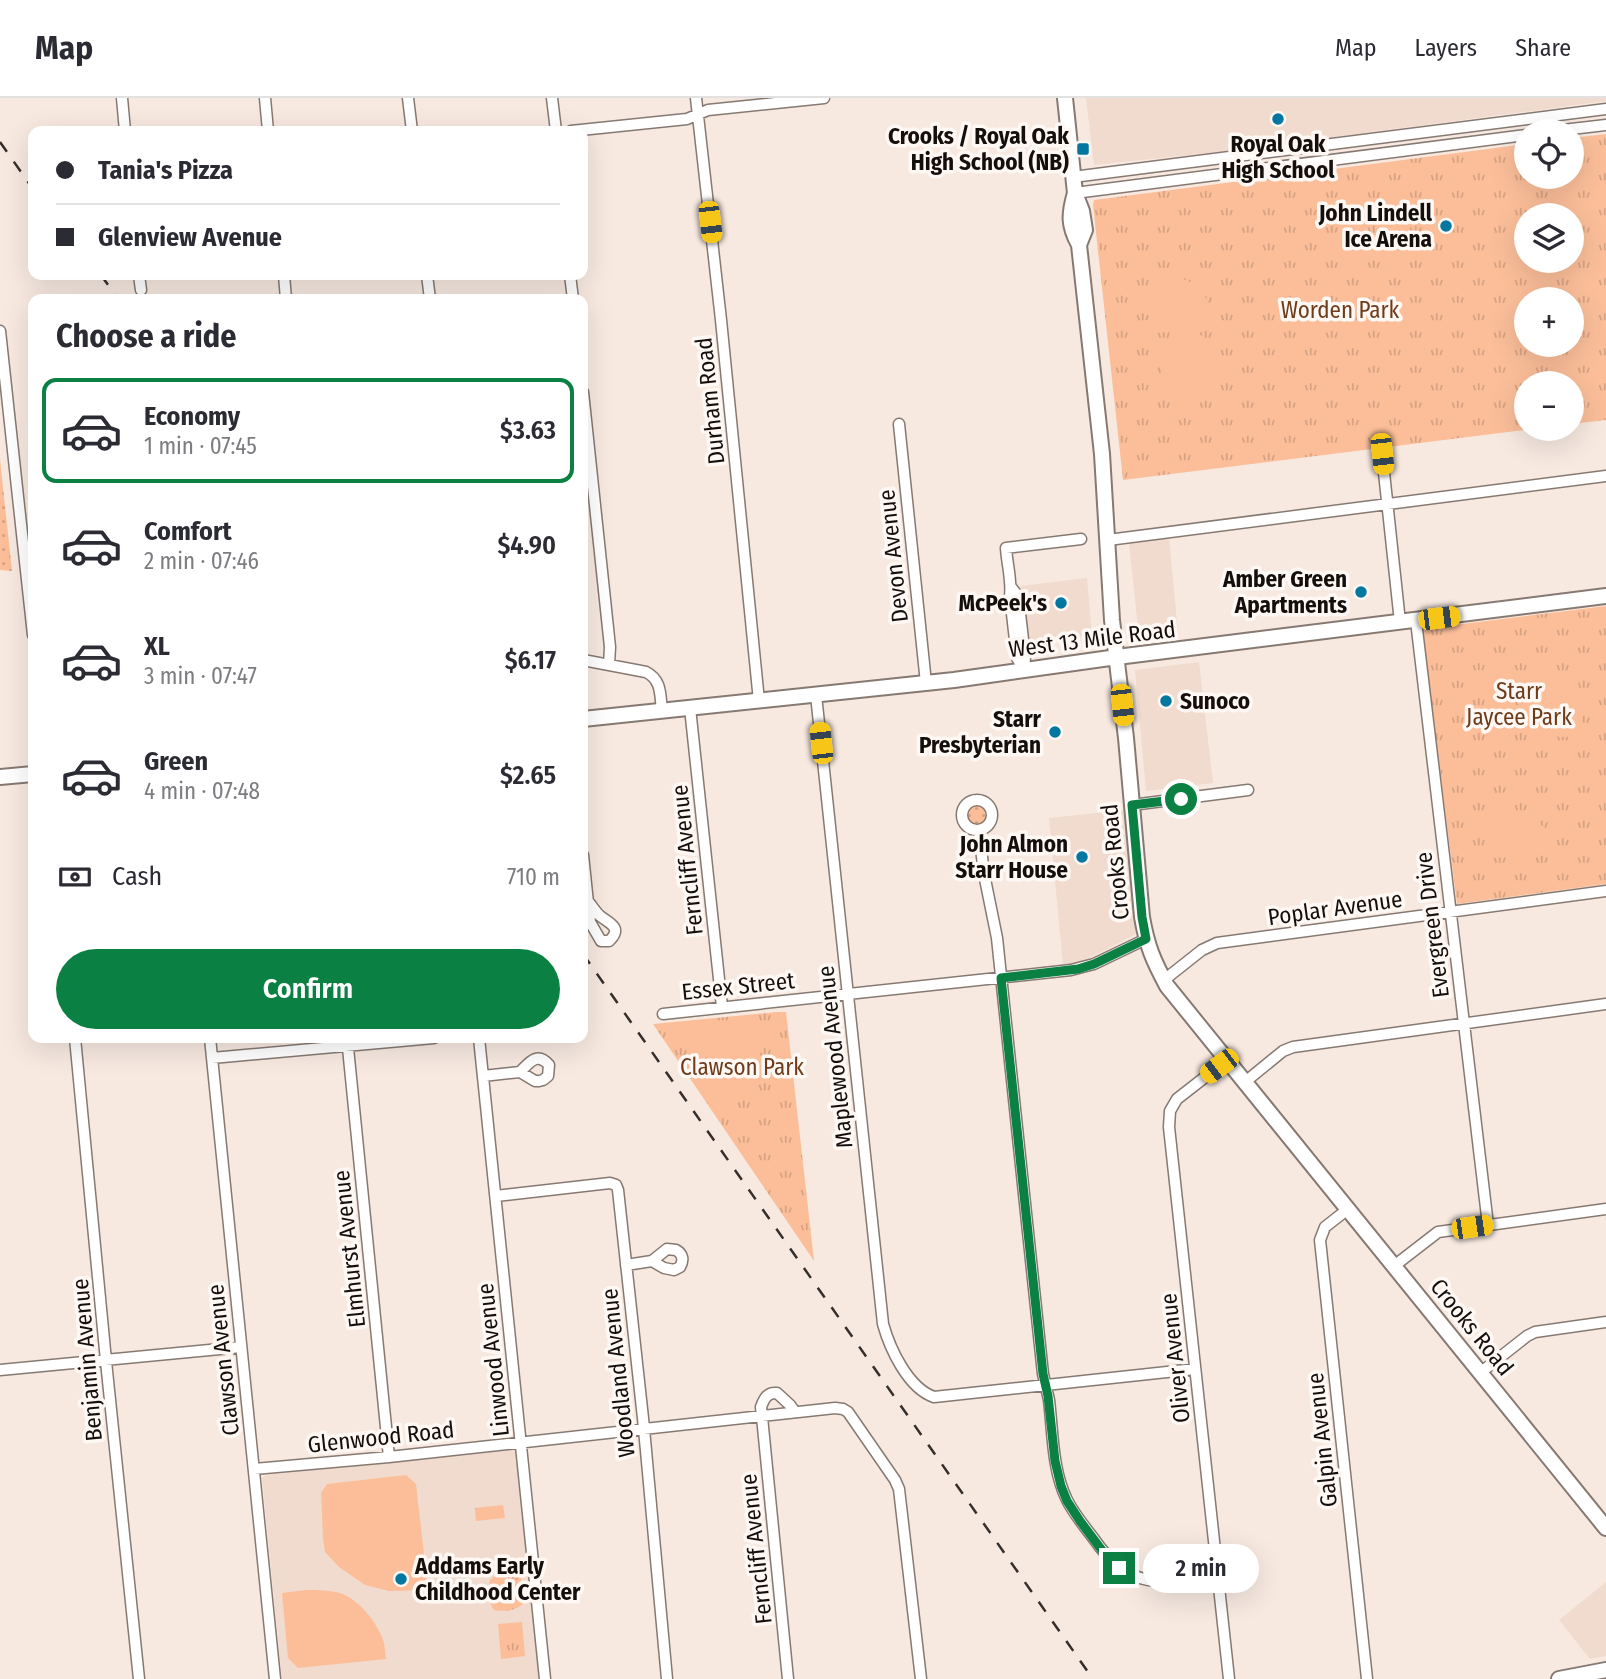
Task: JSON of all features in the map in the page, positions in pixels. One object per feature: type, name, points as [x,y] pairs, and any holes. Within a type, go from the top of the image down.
[{"type":"main road","name":"Crooks Road","points":[[1065,98],[1075,193],[1085,230],[1079,245],[1102,454],[1116,657],[1142,917],[1153,961],[1164,980],[1227,1060],[1606,1528]]},
{"type":"main road","name":"West 13 Mile Road","points":[[588,718],[926,683],[1606,596]]},
{"type":"main road","points":[[0,778],[28,775]]},
{"type":"main road","points":[[1559,1679],[1606,1670]]},
{"type":"street","points":[[122,98],[125,126]]},
{"type":"street","points":[[265,98],[268,126]]},
{"type":"street","points":[[408,98],[411,126]]},
{"type":"street","points":[[552,98],[555,126]]},
{"type":"street","name":"Durham Road","points":[[696,98],[760,701]]},
{"type":"street","points":[[588,129],[687,119],[708,110],[824,98]]},
{"type":"street","points":[[1073,177],[1606,109]]},
{"type":"street","points":[[1588,112],[1590,127]]},
{"type":"street","points":[[1494,123],[1496,138]]},
{"type":"street","points":[[1584,128],[1606,125]]},
{"type":"street","points":[[1441,130],[1443,145]]},
{"type":"street","points":[[1075,193],[1514,136]]},
{"type":"street","points":[[1299,148],[1300,163]]},
{"type":"street","points":[[1204,176],[1209,160]]},
{"type":"street","points":[[1121,171],[1123,186]]},
{"type":"street","points":[[140,280],[141,290]]},
{"type":"street","points":[[0,331],[28,555]]},
{"type":"street","name":"Devon Avenue","points":[[899,424],[926,683]]},
{"type":"street","points":[[588,439],[610,665]]},
{"type":"street","points":[[1382,454],[1400,622]]},
{"type":"street","points":[[1108,540],[1606,476]]},
{"type":"street","points":[[1024,670],[1018,596],[1011,587],[1006,548],[1082,540]]},
{"type":"street","name":"Evergreen Drive","points":[[1416,621],[1488,1225]]},
{"type":"street","points":[[588,661],[646,672],[653,676],[660,688],[662,711]]},
{"type":"street","name":"Maplewood Avenue","points":[[816,695],[883,1324],[888,1343],[920,1390],[934,1397],[1045,1385]]},
{"type":"street","name":"Ferncliff Avenue","points":[[690,708],[722,1007]]},
{"type":"street","points":[[1132,805],[1248,790]]},
{"type":"street","points":[[979,831],[984,874],[997,938],[1045,1385],[1061,1486],[1080,1521],[1119,1568],[1149,1580],[1217,1577]]},
{"type":"street","name":"Poplar Avenue","points":[[1164,980],[1202,950],[1217,943],[1606,891]]},
{"type":"street","name":"Essex Street","points":[[663,1014],[1078,969],[1146,939]]},
{"type":"street","points":[[1245,1082],[1283,1051],[1293,1047],[1606,1004]]},
{"type":"street","name":"Benjamin Avenue","points":[[75,1043],[139,1679]]},
{"type":"street","name":"Clawson Avenue","points":[[210,1043],[275,1679]]},
{"type":"street","points":[[212,1058],[339,1043]]},
{"type":"street","name":"Elmhurst Avenue","points":[[347,1043],[389,1457]]},
{"type":"street","name":"Linwood Avenue","points":[[480,1043],[545,1679]]},
{"type":"street","name":"Oliver Avenue","points":[[1227,1060],[1177,1099],[1172,1105],[1169,1119],[1229,1679]]},
{"type":"street","points":[[483,1076],[520,1072]]},
{"type":"street","name":"Woodland Avenue","points":[[496,1196],[610,1183],[618,1189],[667,1679]]},
{"type":"street","name":"Galpin Avenue","points":[[1348,1209],[1325,1227],[1321,1235],[1321,1245],[1367,1679]]},
{"type":"street","points":[[1394,1266],[1438,1232],[1606,1209]]},
{"type":"street","points":[[626,1265],[652,1262]]},
{"type":"street","points":[[1480,1373],[1535,1332],[1606,1322]]},
{"type":"street","points":[[0,1370],[241,1347]]},
{"type":"street","points":[[1045,1385],[1195,1369]]},
{"type":"street","points":[[762,1416],[761,1406],[766,1395],[774,1392],[780,1394],[795,1412]]},
{"type":"street","name":"Glenwood Road","points":[[254,1469],[843,1409],[848,1412],[899,1489],[922,1679]]},
{"type":"street","name":"Ferncliff Avenue","points":[[762,1416],[788,1679]]},
{"type":"shaded area","name":"Royal Oak High School","points":[[1086,98],[1606,98],[1606,101],[1229,151],[1094,165]]},
{"type":"shaded area","points":[[1169,537],[1178,633],[1139,637],[1129,543]]},
{"type":"shaded area","points":[[1087,578],[1092,635],[1027,643],[1021,586]]},
{"type":"shaded area","points":[[1199,662],[1213,783],[1146,791],[1135,670]]},
{"type":"shaded area","points":[[1125,810],[1136,934],[1082,962],[1063,965],[1049,818]]},
{"type":"shaded area","name":"Addams Early Childhood Center","points":[[514,1449],[518,1456],[540,1679],[282,1679],[262,1478],[266,1475]]},
{"type":"shaded area","points":[[1606,1582],[1606,1656],[1590,1659],[1559,1620]]},
{"type":"green space","name":"Worden Park","points":[[1606,134],[1606,420],[1584,423],[1584,371],[1514,371],[1514,431],[1123,480],[1094,200],[1514,146],[1514,189],[1584,189],[1584,137]]},
{"type":"green space","points":[[1174,278],[1183,279],[1200,289],[1209,305],[1210,313],[1200,329],[1156,333],[1153,300],[1159,288]]},
{"type":"green space","points":[[1201,335],[1213,347],[1217,359],[1215,371],[1198,387],[1187,391],[1177,390],[1166,381],[1159,353],[1166,340]]},
{"type":"green space","points":[[0,459],[12,571],[0,570]]},
{"type":"green space","name":"Starr Jaycee Park","points":[[1606,606],[1606,884],[1457,904],[1422,629]]},
{"type":"green space","points":[[1577,672],[1584,736],[1556,736],[1538,727],[1525,713],[1509,677]]},
{"type":"green space","points":[[977,804],[984,807],[987,814],[984,821],[977,824],[970,821],[967,814],[970,807]]},
{"type":"green space","points":[[1505,811],[1524,815],[1539,823],[1550,835],[1559,852],[1494,858],[1490,812]]},
{"type":"green space","name":"Clawson Park","points":[[786,1012],[814,1261],[653,1024]]},
{"type":"green space","points":[[757,1016],[761,1050],[754,1069],[745,1081],[734,1089],[706,1094],[686,1028]]},
{"type":"green space","points":[[406,1475],[416,1484],[428,1590],[389,1591],[365,1585],[339,1567],[325,1552],[321,1493],[327,1484]]},
{"type":"green space","points":[[503,1505],[505,1518],[476,1521],[475,1508]]},
{"type":"green space","points":[[514,1574],[521,1578],[524,1602],[510,1610],[494,1610],[489,1595],[490,1580],[495,1576]]},
{"type":"green space","points":[[306,1590],[340,1593],[359,1605],[379,1630],[386,1659],[298,1668],[288,1658],[282,1593]]},
{"type":"green space","points":[[522,1622],[525,1656],[501,1659],[498,1624]]},
{"type":"railway","points":[[0,142],[28,182]]},
{"type":"railway","points":[[105,280],[114,294]]},
{"type":"railway","points":[[588,961],[1093,1679]]},
{"type":"place","name":"Royal Oak High School","points":[[1278,119]]},
{"type":"place","name":"Crooks / Royal Oak High School (NB)","points":[[1083,149]]},
{"type":"place","name":"John Lindell Ice Arena","points":[[1446,226]]},
{"type":"place","name":"Amber Green Apartments","points":[[1361,592]]},
{"type":"place","name":"McPeek's","points":[[1061,603]]},
{"type":"place","name":"Sunoco","points":[[1166,701]]},
{"type":"place","name":"Starr Presbyterian","points":[[1055,732]]},
{"type":"place","name":"John Almon Starr House","points":[[1082,857]]},
{"type":"place","name":"Addams Early Childhood Center","points":[[401,1579]]},
{"type":"route","points":[[1119,1568],[1080,1521],[1067,1501],[1057,1473],[1043,1374],[1001,978],[1078,969],[1146,939],[1132,805],[1181,799]]}]
